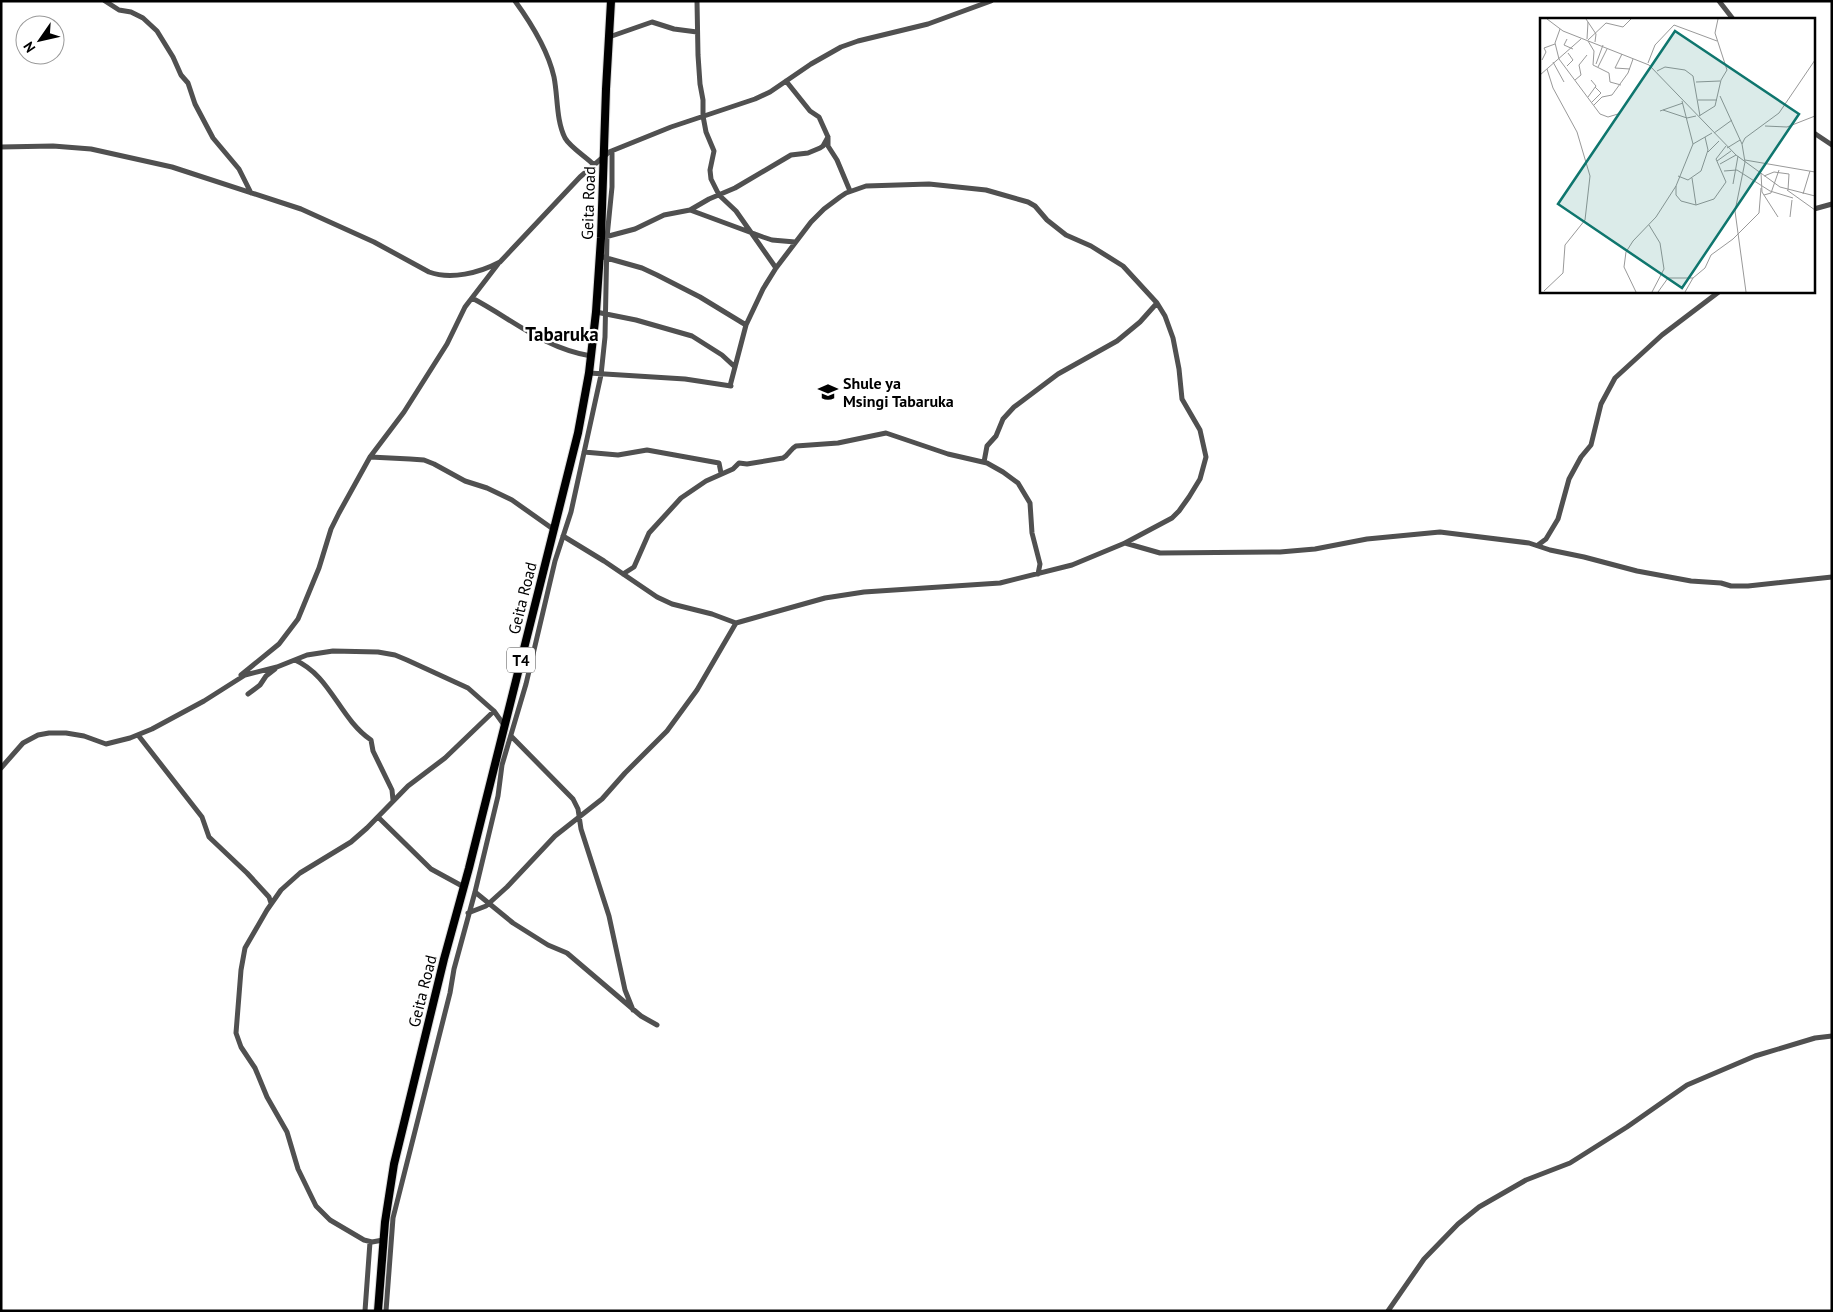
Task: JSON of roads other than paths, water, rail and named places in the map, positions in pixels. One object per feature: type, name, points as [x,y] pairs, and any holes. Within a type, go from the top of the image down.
[{"type":"highway","name":"Geita Road","points":[[378,1311],[383,1240],[394,1164],[578,432],[589,374],[603,257],[603,156],[611,1]]},
{"type":"street","points":[[105,1],[119,10],[131,12],[142,18],[157,31],[173,57],[181,75],[188,83],[195,104],[213,138],[238,169],[251,193]]},
{"type":"street","points":[[516,1],[549,60],[562,130],[566,139],[593,164]]},
{"type":"street","points":[[697,1],[700,84],[704,100],[703,116],[706,132],[714,151],[710,174],[719,195],[736,212],[776,268]]},
{"type":"street","points":[[1,768],[23,743],[44,734],[58,732],[74,734],[106,744],[138,735],[216,694],[279,644],[298,619],[319,568],[330,529],[370,457],[404,412],[447,344],[465,307],[500,262],[552,205],[603,156],[703,116],[755,98],[846,45],[928,24],[991,1]]},
{"type":"street","points":[[1719,1],[1732,18]]},
{"type":"street","points":[[609,37],[652,22],[674,29],[697,32]]},
{"type":"street","points":[[786,81],[810,111],[819,117],[828,137],[828,146],[837,160],[850,191]]},
{"type":"street","points":[[1816,134],[1832,145]]},
{"type":"street","points":[[612,151],[612,187],[604,237],[635,229],[664,215],[690,210],[708,199],[742,185],[794,154],[808,153],[820,148],[828,137]]},
{"type":"street","points":[[1,148],[53,146],[91,149],[172,167],[282,202],[319,217],[374,242],[437,275],[447,276],[474,272],[500,262]]},
{"type":"street","points":[[563,536],[672,604],[712,614],[736,623],[804,602],[833,596],[991,584],[1072,565],[1125,543],[1166,522],[1177,513],[1198,482],[1206,457],[1199,427],[1182,400],[1174,340],[1157,303],[1123,266],[1066,235],[1047,220],[1035,206],[1028,202],[986,190],[938,184],[866,186],[850,191],[824,209],[795,242],[763,289],[746,325],[730,386],[665,377],[589,374]]},
{"type":"street","points":[[1816,208],[1832,204]]},
{"type":"street","points":[[690,210],[772,240],[795,242]]},
{"type":"street","points":[[386,1311],[393,1218],[475,892],[496,804],[502,765],[526,684],[555,562],[572,512],[601,375],[605,314],[603,257],[642,268],[657,275],[700,297],[746,325]]},
{"type":"street","points":[[1538,545],[1546,539],[1558,519],[1569,479],[1581,457],[1591,445],[1601,404],[1615,378],[1662,334],[1719,292]]},
{"type":"street","points":[[472,298],[543,340],[564,350],[591,356]]},
{"type":"street","points":[[984,462],[987,446],[996,436],[1003,418],[1014,407],[1058,374],[1122,338],[1157,303]]},
{"type":"street","points":[[596,312],[636,320],[692,336],[722,355],[735,367]]},
{"type":"street","points":[[623,574],[634,567],[649,532],[686,494],[706,481],[740,464],[783,458],[796,446],[838,443],[886,433],[948,454],[984,462],[1018,483],[1030,503],[1032,533],[1040,564],[1038,574]]},
{"type":"street","points":[[584,452],[618,455],[647,450],[719,463],[722,473]]},
{"type":"street","points":[[370,457],[424,460],[465,481],[487,488],[512,500],[553,529]]},
{"type":"street","points":[[1125,543],[1160,553],[1280,552],[1320,548],[1382,537],[1440,532],[1538,545],[1550,550],[1628,569],[1731,586],[1748,586],[1832,576]]},
{"type":"street","points":[[468,914],[489,903],[560,832],[602,799],[673,723],[697,690],[736,623]]},
{"type":"street","points":[[239,677],[322,652],[346,650],[395,655],[468,688],[494,711],[504,725]]},
{"type":"street","points":[[295,660],[317,674],[358,731],[371,740],[373,751],[392,790],[393,800]]},
{"type":"street","points":[[248,694],[264,682],[264,677],[277,667]]},
{"type":"street","points":[[383,1240],[370,1242],[364,1240],[330,1220],[316,1206],[298,1169],[287,1132],[267,1097],[254,1068],[238,1042],[236,1033],[243,956],[249,939],[287,882],[351,842],[379,818],[393,800],[445,758],[494,711]]},
{"type":"street","points":[[138,735],[202,817],[208,836],[248,873],[269,897],[271,904]]},
{"type":"street","points":[[510,736],[573,799],[609,916],[625,990],[634,1010]]},
{"type":"street","points":[[379,818],[431,869],[464,887]]},
{"type":"street","points":[[475,892],[513,923],[548,945],[567,953],[634,1010],[657,1025]]},
{"type":"street","points":[[1388,1311],[1424,1258],[1458,1224],[1479,1207],[1526,1180],[1570,1164],[1687,1085],[1754,1056],[1815,1038],[1832,1036]]},
{"type":"street","points":[[366,1311],[370,1242]]},
{"type":"place","name":"Shule ya Msingi Tabaruka","points":[[828,392]]},
{"type":"district","name":"Tabaruka","points":[[562,334]]}]
